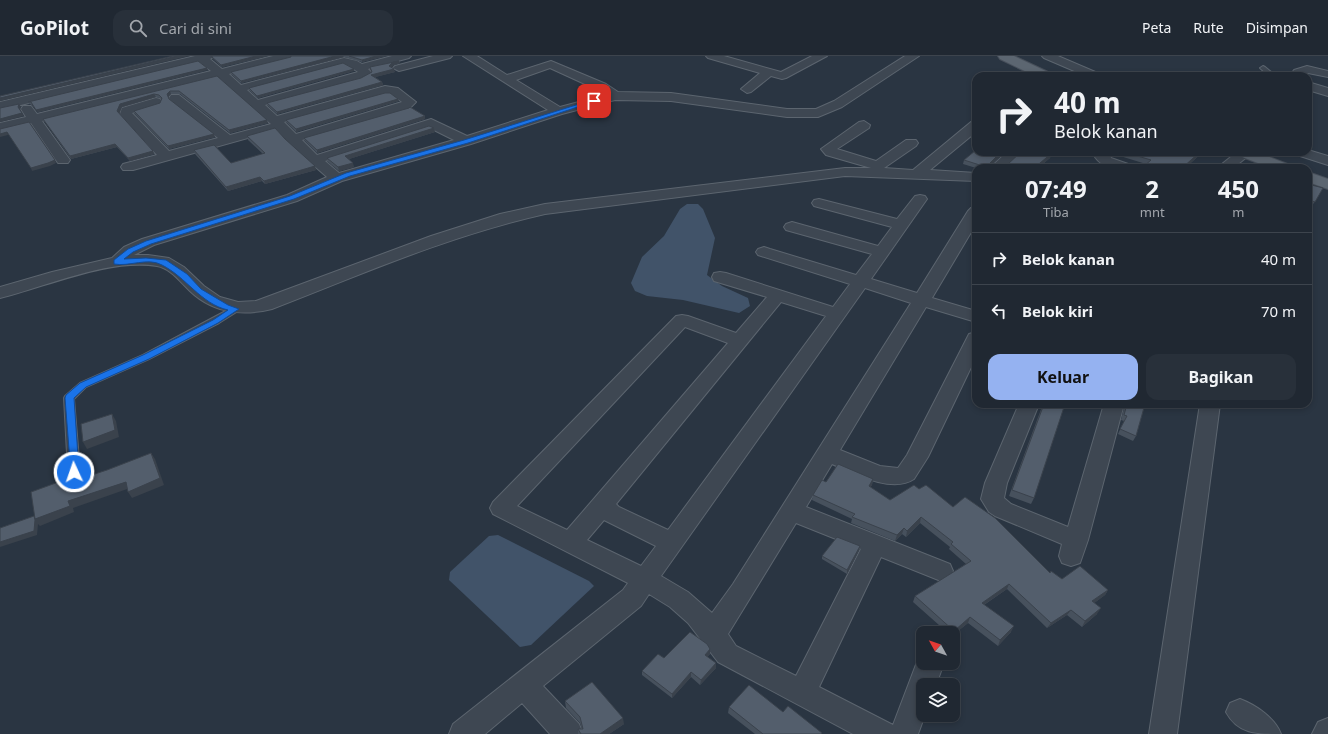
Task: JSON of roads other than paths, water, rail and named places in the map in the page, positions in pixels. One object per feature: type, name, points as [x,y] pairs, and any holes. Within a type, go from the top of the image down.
[{"type":"main road","points":[[1004,56],[1037,72]]},
{"type":"main road","points":[[1250,156],[1268,164]]},
{"type":"main road","points":[[1312,178],[1328,184]]},
{"type":"street","points":[[227,83],[288,56]]},
{"type":"street","points":[[360,68],[405,56]]},
{"type":"street","points":[[399,68],[446,56]]},
{"type":"street","points":[[469,56],[500,69],[506,79],[558,112]]},
{"type":"street","points":[[712,56],[782,76],[821,56]]},
{"type":"street","points":[[742,65],[760,56]]},
{"type":"street","points":[[116,262],[130,250],[148,242],[292,198],[337,178],[615,96],[671,97],[787,113],[818,113],[838,104],[913,56]]},
{"type":"street","points":[[1048,56],[1086,72]]},
{"type":"street","points":[[0,106],[205,57],[227,83],[256,104],[292,139],[337,178]]},
{"type":"street","points":[[0,127],[34,118],[344,61],[350,62],[366,73],[256,104]]},
{"type":"street","points":[[506,79],[551,64],[602,87],[615,96]]},
{"type":"street","points":[[1298,72],[1307,69],[1328,74]]},
{"type":"street","points":[[747,89],[769,72]]},
{"type":"street","points":[[1312,87],[1328,92]]},
{"type":"street","points":[[128,167],[227,139],[385,90],[394,91],[410,102],[406,106],[292,139]]},
{"type":"street","points":[[166,156],[126,114],[126,111],[189,94]]},
{"type":"street","points":[[175,98],[227,139]]},
{"type":"street","points":[[21,101],[63,160]]},
{"type":"street","points":[[315,160],[431,122],[466,141]]},
{"type":"street","points":[[864,125],[828,149],[831,152],[897,173]]},
{"type":"street","points":[[918,174],[972,129]]},
{"type":"street","points":[[878,166],[911,143]]},
{"type":"street","points":[[1312,155],[1328,161]]},
{"type":"street","points":[[1002,164],[1010,156]]},
{"type":"street","points":[[1102,156],[1106,161],[1115,164]]},
{"type":"street","points":[[1229,164],[1240,156]]},
{"type":"street","points":[[0,293],[116,262],[146,260],[163,262],[184,275],[198,291],[226,307],[235,309],[266,305],[437,239],[500,219],[545,209],[851,172],[972,177]]},
{"type":"street","points":[[463,734],[632,598],[920,199]]},
{"type":"street","points":[[819,203],[901,225]]},
{"type":"street","points":[[713,634],[742,591],[972,217]]},
{"type":"street","points":[[792,227],[882,252]]},
{"type":"street","points":[[764,252],[972,316]]},
{"type":"street","points":[[720,277],[837,314]]},
{"type":"street","points":[[571,543],[778,296]]},
{"type":"street","points":[[740,341],[682,320],[501,508],[646,580],[684,602],[695,612],[713,634],[720,647],[727,654],[882,734]]},
{"type":"street","points":[[827,453],[885,476],[900,476],[906,474],[917,457],[972,346]]},
{"type":"street","points":[[1027,408],[996,483],[992,499],[997,506],[1003,510],[1073,548],[1113,408]]},
{"type":"street","points":[[1163,734],[1209,408]]},
{"type":"street","points":[[603,504],[611,513],[672,543]]},
{"type":"street","points":[[791,511],[941,571]]},
{"type":"street","points":[[802,693],[875,545]]},
{"type":"street","points":[[904,734],[927,670]]},
{"type":"street","points":[[524,685],[569,734]]},
{"type":"street","points":[[1240,712],[1267,734]]},
{"type":"lane","points":[[1263,68],[1268,72]]},
{"type":"lane","points":[[74,472],[69,398],[83,385],[146,357],[216,322],[235,309]]},
{"type":"water","points":[[687,204],[698,204],[703,209],[715,238],[707,275],[722,286],[748,298],[750,306],[739,313],[683,300],[647,296],[635,291],[631,283],[642,257],[664,236],[680,209]]},
{"type":"water","points":[[498,535],[589,581],[594,586],[531,645],[520,647],[449,580],[450,572],[489,536]]}]
